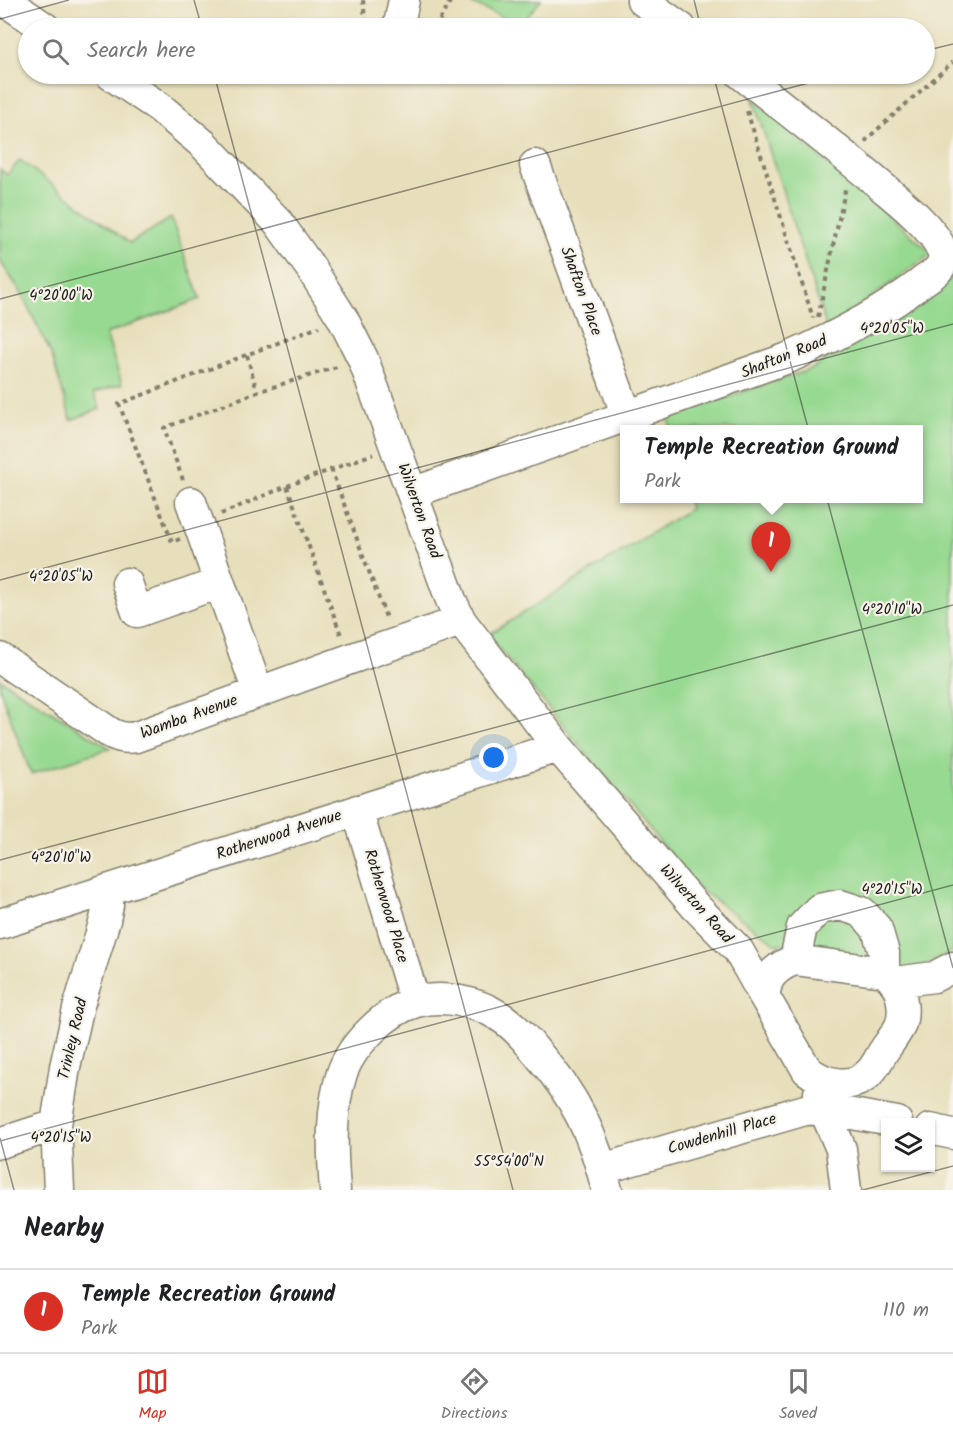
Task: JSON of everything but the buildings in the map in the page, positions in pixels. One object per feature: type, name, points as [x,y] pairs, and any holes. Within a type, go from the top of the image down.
[{"type":"street","points":[[4,0],[30,18]]},
{"type":"street","points":[[642,0],[667,18]]},
{"type":"street","name":"Wilverton Road","points":[[125,84],[159,107],[203,144],[278,222],[310,267],[343,319],[363,359],[451,600],[461,621],[558,747],[695,906],[738,950],[764,996]]},
{"type":"street","name":"Shafton Road","points":[[412,493],[788,358],[876,313],[939,269],[948,255],[906,207],[852,160],[754,84]]},
{"type":"street","name":"Shafton Place","points":[[535,165],[627,416]]},
{"type":"street","name":"Wamba Avenue","points":[[197,519],[258,692]]},
{"type":"street","points":[[127,583],[137,612],[219,583]]},
{"type":"street","name":"Wamba Avenue","points":[[0,658],[108,732],[117,737],[127,738],[136,737],[461,621]]},
{"type":"street","name":"Rotherwood Avenue","points":[[0,924],[558,747]]},
{"type":"street","name":"Rotherwood Place","points":[[357,810],[415,1002]]},
{"type":"street","name":"Trinley Road","points":[[59,1190],[56,1125],[67,1057],[79,1005],[105,920],[108,890]]},
{"type":"street","points":[[842,1112],[807,1070],[764,996],[768,981],[773,974],[791,961],[802,927],[819,909],[840,905],[862,912],[877,929],[890,977],[901,997],[904,1013]]},
{"type":"street","name":"Wilverton Road","points":[[738,950],[791,961]]},
{"type":"street","points":[[791,961],[890,977],[943,972]]},
{"type":"street","points":[[846,1190],[841,1149],[842,1112],[899,1027],[904,1013],[943,972]]},
{"type":"street","points":[[335,1190],[333,1140],[336,1098],[343,1071],[351,1054],[362,1039],[394,1013],[415,1002],[433,1000],[457,1000],[481,1006],[501,1016],[525,1038],[556,1075],[578,1108],[593,1140],[605,1179]]},
{"type":"street","points":[[813,1075],[842,1084],[855,1082],[869,1073]]},
{"type":"street","name":"Cowdenhill Place","points":[[605,1179],[804,1110],[842,1112],[881,1119]]},
{"type":"street","points":[[0,1143],[56,1125]]},
{"type":"street","points":[[935,1130],[953,1134]]},
{"type":"path","points":[[363,0],[365,18]]},
{"type":"path","points":[[441,18],[451,0]]},
{"type":"path","points":[[935,78],[953,62]]},
{"type":"path","points":[[745,106],[816,327],[852,160],[868,138],[928,84]]},
{"type":"path","points":[[343,319],[119,404],[172,542],[197,519],[396,446]]},
{"type":"path","points":[[247,355],[257,392]]},
{"type":"path","points":[[197,519],[164,428],[257,392],[363,359]]},
{"type":"path","points":[[331,469],[395,643]]},
{"type":"path","points":[[287,486],[350,659]]},
{"type":"green space","points":[[463,0],[541,0],[526,18],[502,18]]},
{"type":"green space","points":[[753,99],[932,253],[827,329]]},
{"type":"green space","points":[[20,160],[130,243],[171,218],[200,299],[106,334],[122,384],[94,393],[100,409],[71,420],[51,353],[20,291],[0,261],[0,169],[7,175]]},
{"type":"green space","points":[[953,276],[953,951],[912,972],[775,943],[698,888],[488,635],[690,509],[689,503],[923,503],[923,425],[670,425],[668,417],[812,369]]},
{"type":"green space","points":[[0,679],[110,748],[31,774],[0,690]]},
{"type":"place","name":"Temple Recreation Ground","points":[[771,572]]}]
